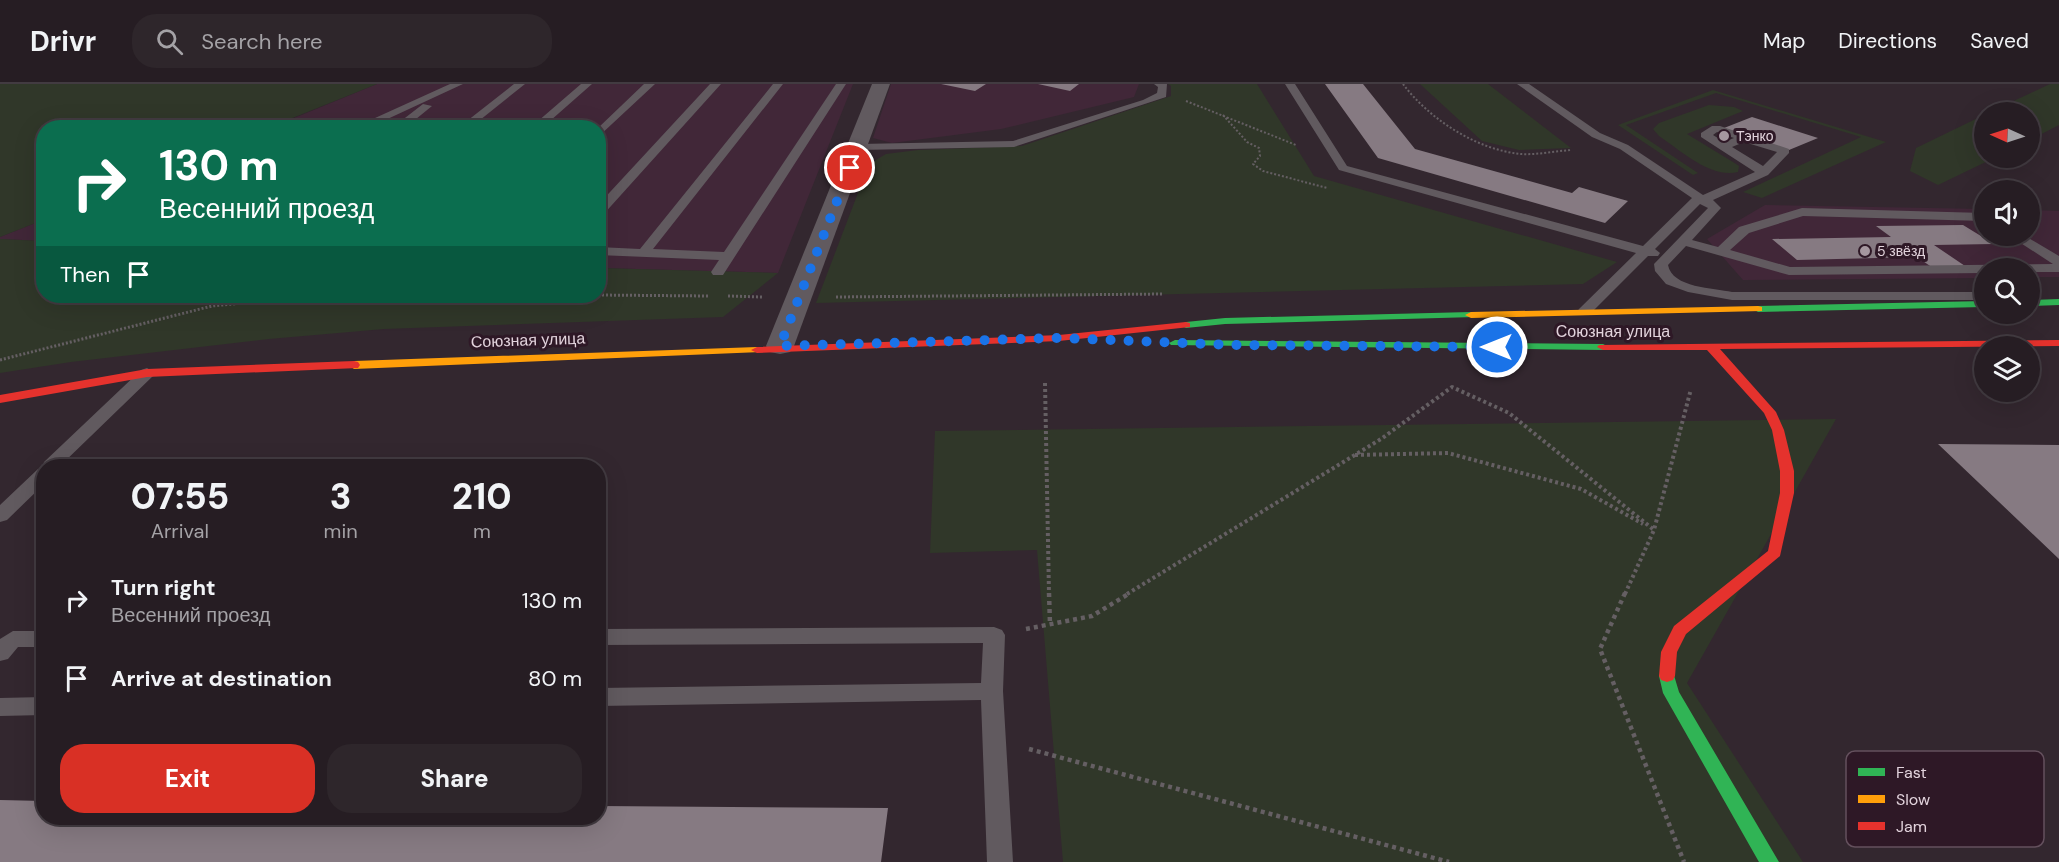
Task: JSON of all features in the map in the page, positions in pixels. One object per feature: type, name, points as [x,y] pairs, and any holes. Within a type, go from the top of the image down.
[{"type":"main road","name":"Союзная улица","points":[[1059,338],[1226,321],[1974,304]]},
{"type":"main road","points":[[1226,321],[1234,345]]},
{"type":"main road","name":"Союзная улица","points":[[0,399],[147,373],[780,346],[1059,338],[1234,345],[1712,348],[2059,343]]},
{"type":"main road","points":[[1712,348],[1770,412],[1778,430],[1787,471],[1787,493],[1775,553],[1680,630],[1670,644],[1667,678],[1671,693],[1769,862]]},
{"type":"street","points":[[780,346],[859,147],[881,84]]},
{"type":"lane","points":[[376,120],[459,84]]},
{"type":"lane","points":[[408,120],[459,84]]},
{"type":"lane","points":[[473,120],[520,84]]},
{"type":"lane","points":[[544,120],[587,84]]},
{"type":"lane","points":[[606,126],[650,84]]},
{"type":"lane","points":[[606,204],[716,84]]},
{"type":"lane","points":[[643,253],[778,84]]},
{"type":"lane","points":[[717,272],[841,84]]},
{"type":"lane","points":[[1290,84],[1343,168],[1667,256]]},
{"type":"lane","points":[[1522,84],[1596,135],[1624,147],[1702,200],[1712,203],[1715,208],[1661,264],[1662,271],[1671,280],[1707,294],[1732,296],[1974,296]]},
{"type":"lane","points":[[859,147],[1014,144],[1161,89]]},
{"type":"lane","points":[[1584,312],[1693,202],[1764,172],[1785,151],[1716,128],[1705,135],[1764,172]]},
{"type":"lane","points":[[1723,146],[1744,138]]},
{"type":"lane","points":[[1720,252],[1744,230],[1802,212],[1974,217]]},
{"type":"lane","points":[[1682,241],[1789,270],[2059,268]]},
{"type":"lane","points":[[2033,246],[2059,262]]},
{"type":"lane","points":[[606,251],[728,256]]},
{"type":"lane","points":[[2040,301],[2059,302]]},
{"type":"lane","points":[[57,459],[147,373]]},
{"type":"lane","points":[[0,516],[36,481]]},
{"type":"lane","points":[[606,637],[994,635],[992,691],[1000,862]]},
{"type":"lane","points":[[0,653],[13,639],[36,639]]},
{"type":"lane","points":[[606,697],[992,691]]},
{"type":"lane","points":[[0,707],[36,706]]},
{"type":"path","points":[[1403,84],[1439,120],[1464,136],[1518,153],[1574,150]]},
{"type":"path","points":[[1161,89],[1338,162]]},
{"type":"path","points":[[1223,115],[1247,142],[1259,148],[1260,156],[1253,164],[1263,171],[1330,189]]},
{"type":"path","points":[[606,295],[800,297],[1168,294]]},
{"type":"path","points":[[0,360],[212,306],[243,303]]},
{"type":"path","points":[[1045,383],[1050,624]]},
{"type":"path","points":[[994,635],[1092,616],[1381,439],[1452,387],[1509,413],[1654,530],[1581,489],[1448,453],[1355,455]]},
{"type":"path","points":[[994,740],[1449,862]]},
{"type":"shaded area","points":[[377,84],[853,84],[778,273],[606,268],[606,120],[289,120]]},
{"type":"shaded area","points":[[891,84],[1139,84],[1134,97],[1001,129],[892,143],[873,138]]},
{"type":"shaded area","points":[[1765,205],[1974,209],[1974,246],[2040,246],[2040,210],[2059,211],[2059,277],[2040,277],[2040,258],[1974,258],[1974,278],[1743,280],[1707,239]]},
{"type":"shaded area","points":[[36,223],[36,241],[0,239],[0,237]]},
{"type":"green space","points":[[0,84],[377,84],[287,120],[36,120],[36,223],[0,237]]},
{"type":"green space","points":[[1168,84],[1257,84],[1314,176],[1617,262],[1583,284],[816,303],[869,164],[886,154],[918,150],[1022,146],[1171,96],[1171,86]]},
{"type":"green space","points":[[1420,84],[1488,84],[1571,148],[1519,150],[1482,141]]},
{"type":"green space","points":[[2050,84],[2059,84],[2059,125],[2040,135],[2040,102],[2011,102]]},
{"type":"green space","points":[[1713,90],[1886,142],[1762,198],[1743,192],[1861,137],[1716,93],[1626,125],[1698,173],[1693,175],[1618,125]]},
{"type":"green space","points":[[1709,105],[1734,107],[1743,111],[1687,134],[1739,166],[1738,172],[1717,171],[1696,162],[1659,136],[1653,129],[1659,123]]},
{"type":"green space","points":[[1974,120],[1974,168],[1938,185],[1910,171],[1916,148]]},
{"type":"green space","points":[[0,239],[36,241],[36,303],[606,303],[606,268],[778,273],[723,317],[384,329],[269,339],[71,362],[0,373]]},
{"type":"green space","points":[[1836,419],[1687,683],[1803,862],[1063,862],[1037,550],[930,553],[935,431]]},
{"type":"building","points":[[941,84],[986,84],[975,91]]},
{"type":"building","points":[[1038,84],[1079,84],[1070,91]]},
{"type":"building","points":[[1325,84],[1363,84],[1415,149],[1572,193],[1579,187],[1628,201],[1605,223],[1378,158]]},
{"type":"building","points":[[1752,117],[1818,138],[1789,150],[1724,128]]},
{"type":"building","name":"5 звёзд","points":[[1963,225],[1974,232],[1974,244],[1934,245],[1968,268],[1933,268],[1917,257],[1797,260],[1772,239],[1891,237],[1876,226]]},
{"type":"building","points":[[1938,444],[2059,445],[2059,559]]},
{"type":"building","points":[[0,800],[36,801],[36,825],[606,825],[606,806],[888,808],[881,862],[0,862]]},
{"type":"traffic: fast","points":[[2040,303],[2059,302]]},
{"type":"traffic: fast","points":[[1758,309],[1974,304]]},
{"type":"traffic: fast","points":[[1186,325],[1225,321],[1471,315]]},
{"type":"traffic: fast","points":[[1175,343],[1603,347]]},
{"type":"traffic: fast","points":[[1667,676],[1671,693],[1769,862]]},
{"type":"traffic: slow","points":[[1471,315],[1758,309]]},
{"type":"traffic: slow","points":[[354,365],[757,350]]},
{"type":"traffic: jam","points":[[757,350],[1059,338],[1186,325]]},
{"type":"traffic: jam","points":[[1603,347],[2059,343]]},
{"type":"traffic: jam","points":[[1667,676],[1669,652],[1680,630],[1775,553],[1787,493],[1787,471],[1778,430],[1770,412],[1712,348]]},
{"type":"traffic: jam","points":[[0,399],[147,373],[354,365]]},
{"type":"place","name":"Тэнко","points":[[1724,136]]},
{"type":"place","name":"5 звёзд","points":[[1865,251]]},
{"type":"route","points":[[850,168],[780,346],[1059,338],[1234,345],[1497,347]]}]
